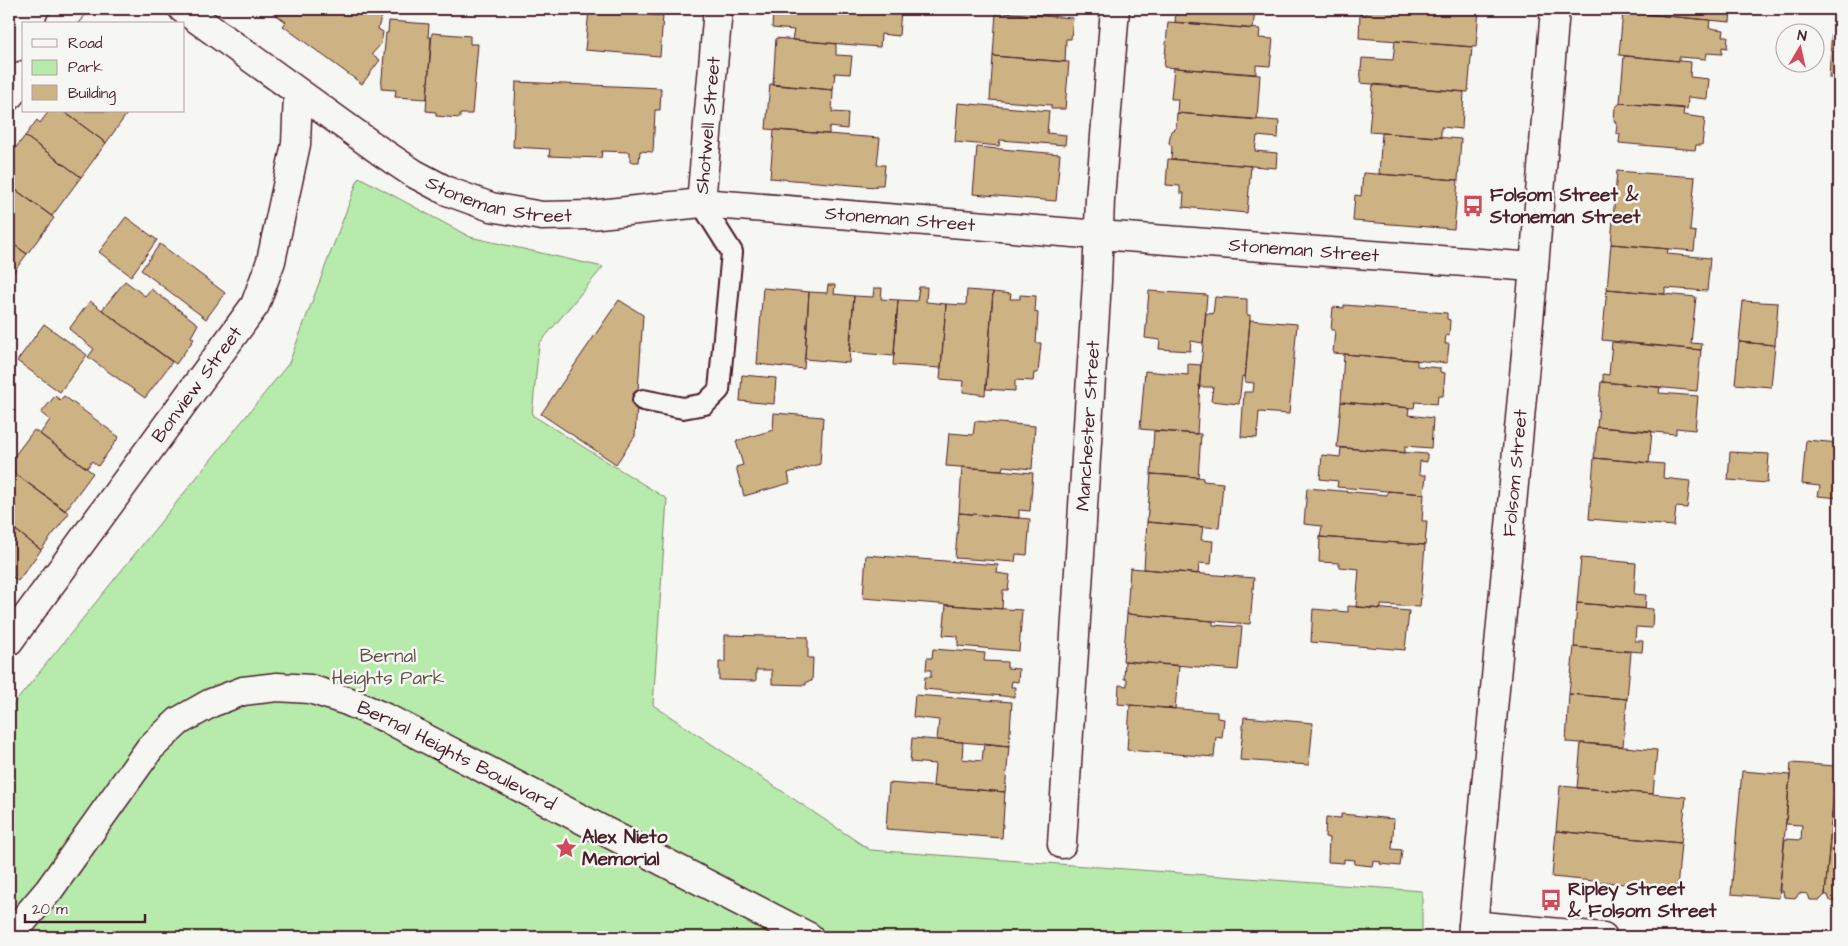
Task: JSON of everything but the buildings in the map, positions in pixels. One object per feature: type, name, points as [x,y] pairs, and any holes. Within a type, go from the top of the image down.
[{"type":"street","points":[[61,22],[71,9]]},
{"type":"street","name":"Stoneman Street","points":[[183,9],[380,152],[413,173],[447,190],[492,207],[542,216],[590,214],[701,203],[1534,267]]},
{"type":"street","name":"Shotwell Street","points":[[701,203],[718,9]]},
{"type":"street","name":"Manchester Street","points":[[1062,844],[1098,281],[1100,199],[1115,9]]},
{"type":"street","name":"Folsom Street","points":[[1473,931],[1534,267],[1555,9]]},
{"type":"street","points":[[9,96],[22,78]]},
{"type":"street","name":"Bonview Street","points":[[9,641],[256,305],[271,261],[296,144],[298,93]]},
{"type":"street","name":"Bernal Heights Boulevard","points":[[9,937],[49,890],[150,748],[179,721],[211,704],[243,691],[277,687],[310,689],[347,701],[388,719],[809,937]]},
{"type":"street","points":[[1473,931],[1603,937]]},
{"type":"lane","name":"Shotwell Street","points":[[643,400],[683,408],[705,404],[719,390],[732,252],[701,203]]},
{"type":"green space","name":"Bernal Heights Park","points":[[359,177],[470,237],[603,267],[539,344],[532,415],[667,499],[653,705],[870,850],[1422,891],[1422,937],[9,937],[9,710],[289,363]]},
{"type":"place","name":"Folsom Street & Stoneman Street","points":[[1473,206]]},
{"type":"place","name":"Alex Nieto Memorial","points":[[566,848]]},
{"type":"place","name":"Ripley Street & Folsom Street","points":[[1551,900]]}]
